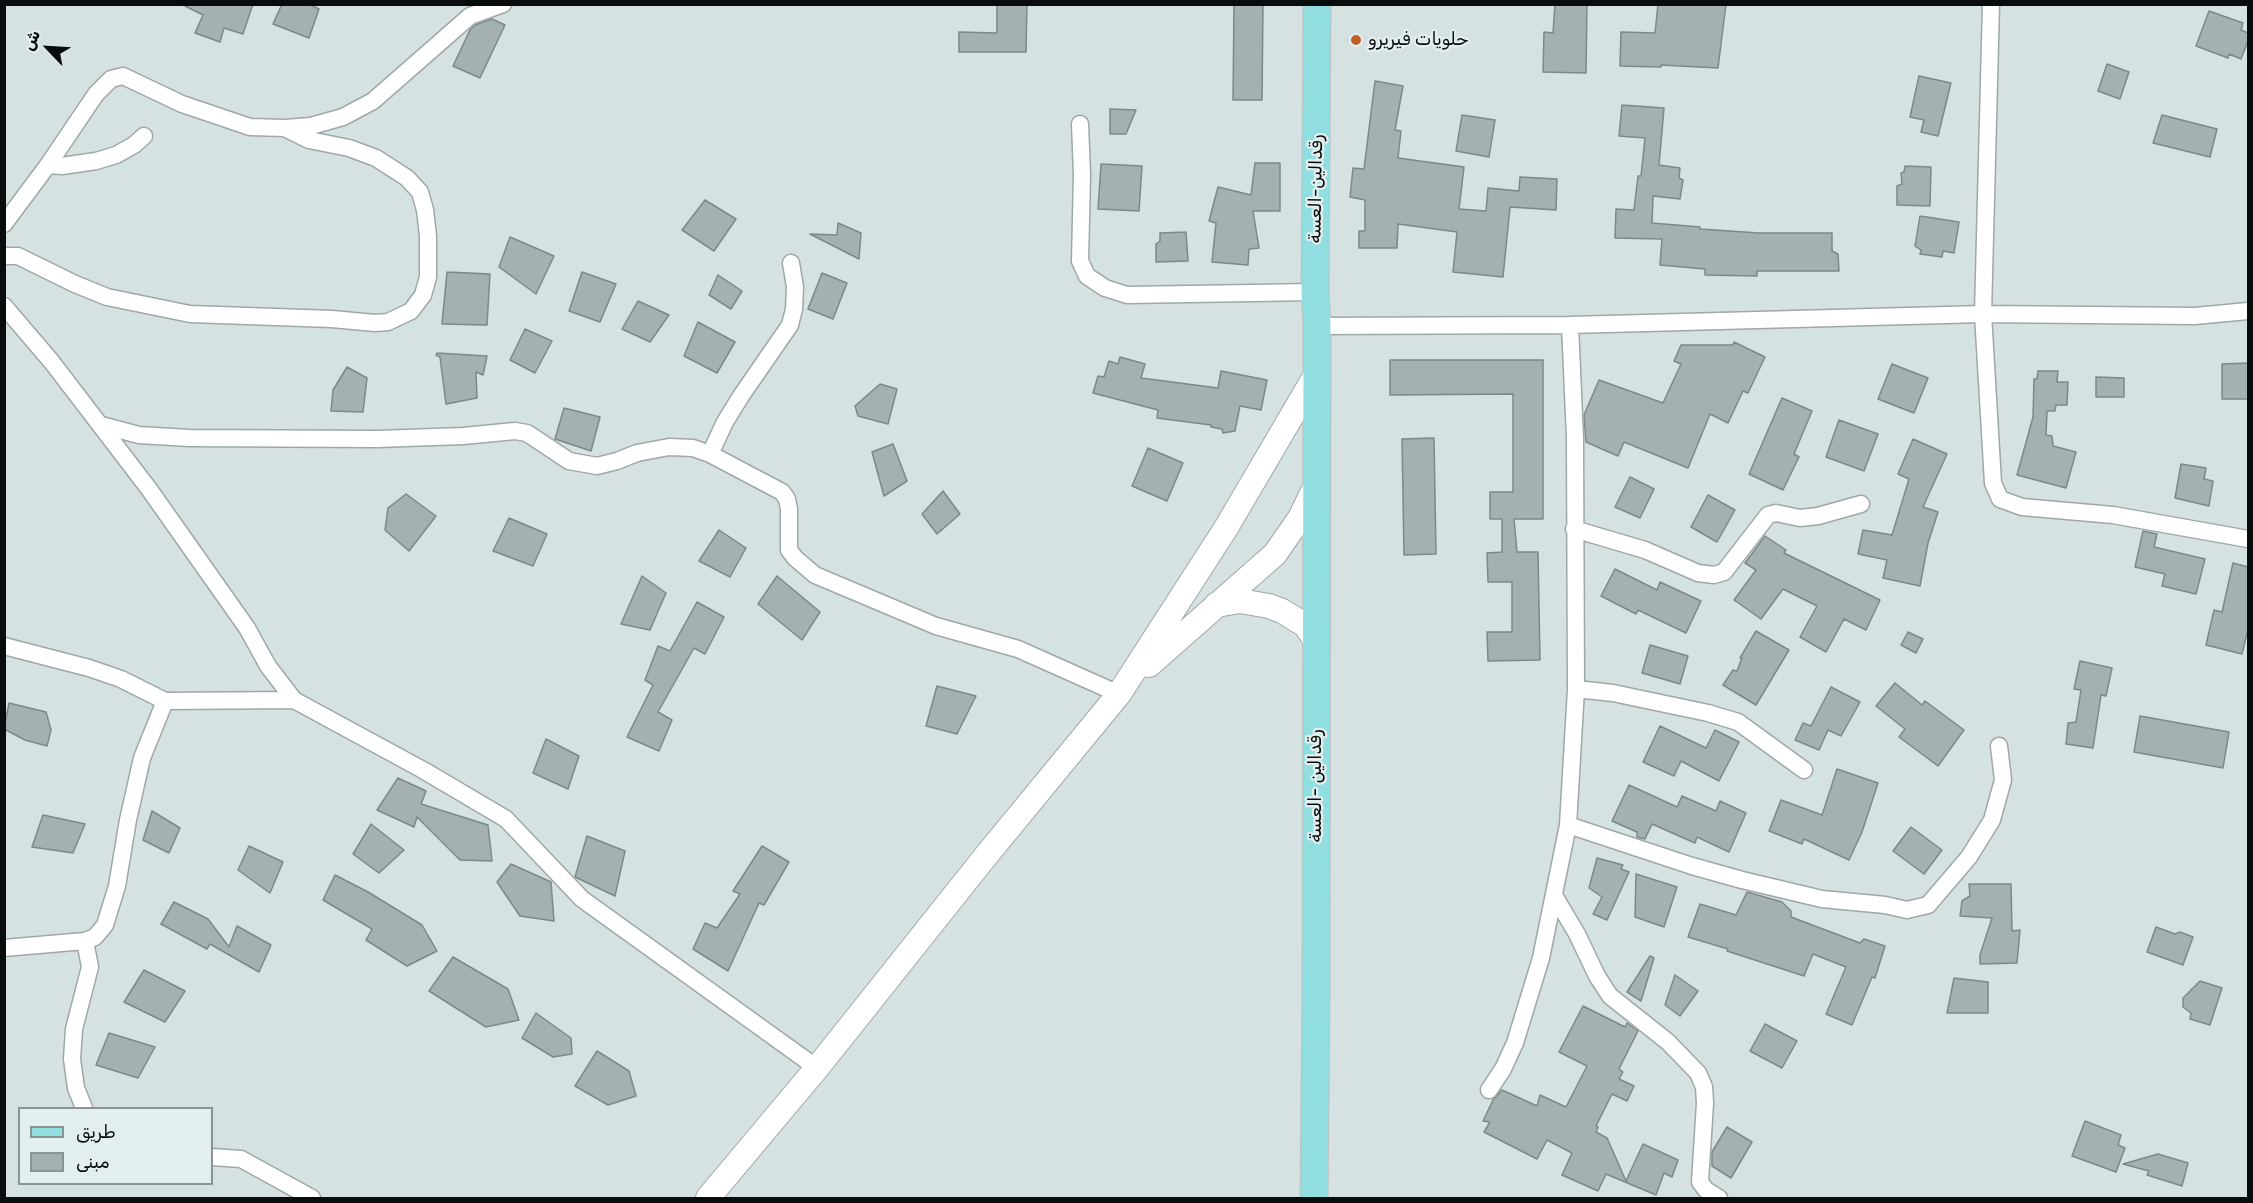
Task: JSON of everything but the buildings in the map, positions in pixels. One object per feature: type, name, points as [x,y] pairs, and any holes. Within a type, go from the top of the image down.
[{"type":"main road","name":"رقدالين-العسة","points":[[1317,4],[1315,292],[1317,373]]},
{"type":"main road","name":"رقدالين -العسة","points":[[1314,1198],[1317,373]]},
{"type":"street","points":[[4,224],[48,165],[96,94],[111,79],[123,76],[205,113],[250,127],[311,126],[343,117],[373,101],[463,21],[478,12],[503,4]]},
{"type":"street","points":[[1991,4],[1983,314],[1993,483],[2000,499],[2022,507],[2113,515],[2248,539]]},
{"type":"street","points":[[1080,124],[1082,175],[1080,261],[1086,276],[1105,288],[1126,295],[1315,292]]},
{"type":"street","points":[[4,256],[18,256],[107,297],[190,314],[332,319],[375,323],[388,322],[411,311],[423,295],[428,277],[427,227],[420,192],[407,178],[376,158],[349,148],[309,140],[285,128]]},
{"type":"street","points":[[48,165],[62,166],[96,161],[116,155],[134,145],[144,136]]},
{"type":"street","points":[[710,454],[741,396],[790,325],[794,309],[795,286],[791,263]]},
{"type":"street","points":[[4,306],[51,360],[156,498],[246,628],[268,666],[294,700],[452,786],[506,819],[582,899],[817,1068]]},
{"type":"street","points":[[1317,326],[1570,325],[1983,314],[2195,316],[2248,311]]},
{"type":"street","points":[[1489,1090],[1503,1069],[1515,1043],[1541,958],[1568,825],[1576,689],[1575,438],[1570,325]]},
{"type":"street","points":[[708,1198],[817,1068],[985,857],[1119,694],[1226,528],[1317,373]]},
{"type":"street","points":[[101,425],[139,435],[189,438],[376,439],[463,436],[515,431],[527,433],[569,461],[597,466],[638,453],[669,447],[693,448],[710,454],[782,492],[787,499],[789,509],[789,550],[815,575],[936,626],[1018,649],[1119,694]]},
{"type":"street","points":[[1119,694],[1281,546],[1300,518],[1317,482]]},
{"type":"street","points":[[1574,529],[1645,550],[1698,573],[1714,575],[1724,572],[1768,515],[1776,513],[1800,518],[1818,516],[1861,504]]},
{"type":"street","points":[[1216,605],[1240,601],[1260,603],[1282,610],[1305,625],[1316,641]]},
{"type":"street","points":[[4,646],[100,671],[148,691],[165,701],[294,700]]},
{"type":"street","points":[[1576,689],[1613,693],[1708,713],[1738,722],[1804,770]]},
{"type":"street","points":[[4,948],[86,941],[95,937],[105,925],[117,886],[128,820],[142,758],[165,701]]},
{"type":"street","points":[[1568,825],[1692,866],[1752,882],[1822,899],[1885,905],[1907,910],[1928,905],[1969,857],[1992,820],[2003,780],[1999,746]]},
{"type":"street","points":[[1555,897],[1610,996],[1668,1042],[1698,1073],[1704,1087],[1705,1103],[1700,1182],[1706,1190],[1719,1198]]},
{"type":"street","points":[[84,1107],[76,1088],[72,1059],[74,1029],[90,967],[86,941]]},
{"type":"street","points":[[213,1157],[241,1160],[312,1198]]},
{"type":"place","name":"حلويات فيريرو","points":[[1356,40]]}]
